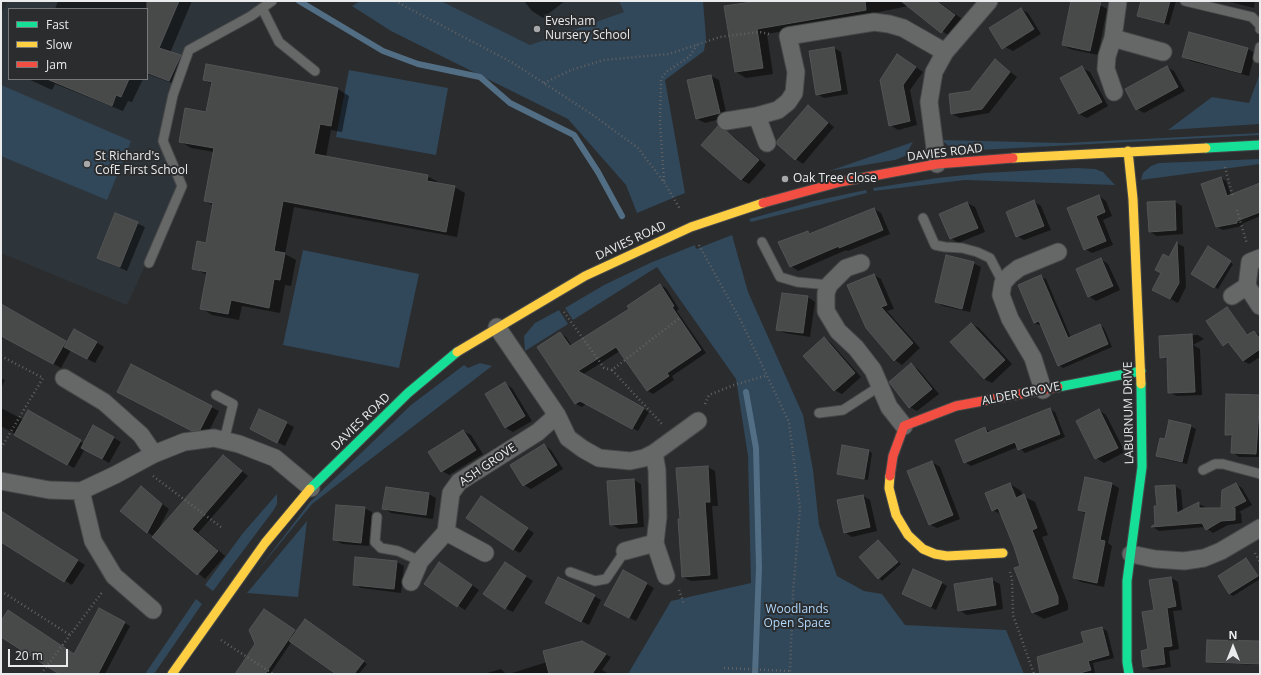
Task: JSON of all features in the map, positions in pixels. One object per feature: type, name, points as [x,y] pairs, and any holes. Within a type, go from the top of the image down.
[{"type":"street","points":[[937,164],[929,102],[934,72],[945,52],[989,1]]},
{"type":"street","points":[[1114,92],[1106,69],[1107,56],[1113,38],[1118,1]]},
{"type":"street","points":[[726,121],[757,116],[778,110],[788,102],[794,93],[796,72],[788,36],[874,22],[903,28],[945,52]]},
{"type":"street","points":[[1113,38],[1163,52]]},
{"type":"street","points":[[757,116],[767,143]]},
{"type":"street","name":"DAVIES ROAD","points":[[172,674],[265,543],[311,488],[408,393],[458,351],[496,327],[585,276],[691,227],[747,207],[794,193],[840,182],[937,164],[1037,156],[1260,145]]},
{"type":"street","name":"LABURNUM DRIVE","points":[[1128,152],[1133,199],[1141,372],[1142,467],[1127,581],[1127,662],[1129,674]]},
{"type":"street","points":[[1043,390],[1033,358],[1010,319],[1002,302],[1001,295],[1003,283],[1019,268],[1058,252]]},
{"type":"street","points":[[1232,296],[1247,286],[1255,260]]},
{"type":"street","points":[[861,263],[846,268],[829,285],[826,293],[826,311],[838,331],[856,348],[873,370],[889,407],[904,426],[893,456],[889,488],[896,515],[908,535],[923,549],[935,554],[947,556],[1003,553]]},
{"type":"street","points":[[1247,286],[1260,306]]},
{"type":"street","points":[[496,327],[557,415],[568,438],[599,458],[630,460],[644,458],[654,453],[698,421]]},
{"type":"street","name":"ALDER GROVE","points":[[904,426],[956,406],[1141,372]]},
{"type":"street","points":[[64,378],[104,402],[141,435],[154,454]]},
{"type":"street","name":"ASH GROVE","points":[[446,532],[451,493],[459,482],[538,432],[557,415]]},
{"type":"street","points":[[1,481],[49,490],[81,491],[154,454],[184,442],[214,438],[239,444],[275,458],[311,488]]},
{"type":"street","points":[[654,453],[657,470],[658,517],[655,543],[666,576]]},
{"type":"street","points":[[81,491],[93,541],[114,576],[153,610]]},
{"type":"street","points":[[1131,554],[1155,559],[1184,561],[1204,558],[1221,551],[1260,528]]},
{"type":"street","points":[[411,582],[420,561],[446,532],[485,553]]},
{"type":"street","points":[[625,551],[655,543]]},
{"type":"lane","points":[[149,263],[182,186],[163,141],[173,95],[189,50],[272,1]]},
{"type":"lane","points":[[1185,1],[1252,17],[1260,25],[1260,29]]},
{"type":"lane","points":[[262,8],[279,42],[315,71]]},
{"type":"lane","points":[[1258,58],[1260,47]]},
{"type":"lane","points":[[923,218],[935,244],[945,247],[962,248],[977,252],[990,258],[1003,283]]},
{"type":"lane","points":[[762,242],[780,277],[797,282],[829,285]]},
{"type":"lane","points":[[819,413],[843,410],[880,386]]},
{"type":"lane","points":[[216,395],[234,404],[224,441]]},
{"type":"lane","points":[[1204,470],[1214,464],[1223,464],[1260,474]]},
{"type":"lane","points":[[377,517],[375,542],[381,548],[398,551],[420,561]]},
{"type":"lane","points":[[570,572],[595,581],[606,579],[625,551]]},
{"type":"path","points":[[395,1],[512,63],[593,115],[638,148],[664,182],[691,227],[706,259],[741,321],[768,375],[789,422],[800,508],[793,593],[790,673],[767,669],[724,668]]},
{"type":"path","points":[[544,83],[572,70],[604,60],[669,54],[720,38],[760,32],[788,36]]},
{"type":"path","points":[[664,182],[660,123],[661,79],[666,72],[689,57],[698,44]]},
{"type":"path","points":[[1219,147],[1233,197]]},
{"type":"path","points":[[1238,210],[1255,260]]},
{"type":"path","points":[[552,295],[604,368],[612,370],[674,438]]},
{"type":"path","points":[[612,370],[681,317]]},
{"type":"path","points":[[1,356],[43,378],[64,378]]},
{"type":"path","points":[[698,421],[709,395],[734,385],[768,375]]},
{"type":"path","points":[[1,448],[43,378]]},
{"type":"path","points":[[137,463],[221,527]]},
{"type":"path","points":[[1003,553],[1012,579],[1014,615],[1034,674]]},
{"type":"path","points":[[41,674],[114,576]]},
{"type":"path","points":[[1,591],[70,635]]},
{"type":"path","points":[[203,629],[273,674]]},
{"type":"shaded area","name":"St Richard's CofE First School","points":[[8,1],[273,1],[190,51],[163,142],[181,186],[127,305],[1,253],[1,14]]},
{"type":"shaded area","name":"Evesham Nursery School","points":[[441,1],[669,1],[624,12],[530,45]]},
{"type":"green space","points":[[360,1],[441,1],[530,45],[624,12],[619,1],[703,1],[706,38],[704,51],[665,80],[685,193],[637,213],[626,185],[568,119],[391,31],[352,6]]},
{"type":"green space","points":[[349,70],[448,88],[436,155],[336,137]]},
{"type":"green space","points":[[1260,73],[1260,124],[1168,130],[1212,97],[1249,103]]},
{"type":"green space","points":[[1,85],[131,141],[107,200],[1,156]]},
{"type":"green space","points":[[1260,133],[1260,135],[961,151],[953,149],[941,140],[1064,143]]},
{"type":"green space","points":[[913,142],[905,156],[895,160],[829,171]]},
{"type":"green space","points":[[1260,159],[1260,164],[1141,180],[1143,173],[1151,166],[1159,163]]},
{"type":"green space","points":[[1075,168],[1095,169],[1103,172],[1115,185],[965,180],[874,191],[873,188],[937,178],[984,173]]},
{"type":"green space","points":[[866,190],[867,193],[751,222],[749,219],[814,201]]},
{"type":"green space","name":"Woodlands Open Space","points":[[732,235],[748,292],[803,415],[813,470],[819,525],[837,576],[864,591],[882,594],[905,625],[1006,630],[1024,674],[628,674],[671,601],[751,583],[748,456],[736,379],[657,267],[573,320],[565,308],[604,285],[650,263],[695,245],[696,249]]},
{"type":"green space","points":[[303,250],[419,274],[399,368],[283,345]]},
{"type":"green space","points":[[559,310],[568,324],[525,351],[524,336],[535,323]]},
{"type":"green space","points":[[480,363],[492,366],[312,504],[255,574],[310,502],[411,405],[464,365],[468,368]]},
{"type":"green space","points":[[277,494],[277,504],[273,511],[213,591],[205,585],[243,533]]},
{"type":"green space","points":[[307,521],[298,597],[247,593]]},
{"type":"green space","points":[[196,599],[202,604],[154,674],[145,674]]},
{"type":"building","points":[[147,1],[179,1],[159,48],[181,55],[169,81],[148,73]]},
{"type":"building","points":[[759,1],[865,1],[866,10],[757,29],[763,68],[735,72],[724,6]]},
{"type":"building","points":[[901,1],[936,1],[955,15],[941,33]]},
{"type":"building","points":[[1071,1],[1101,1],[1090,51],[1062,45]]},
{"type":"building","points":[[1141,1],[1170,1],[1164,23],[1137,16]]},
{"type":"building","points":[[1021,8],[1034,29],[1002,49],[989,28]]},
{"type":"building","points":[[1189,32],[1248,48],[1241,73],[1182,57]]},
{"type":"building","points":[[834,47],[841,90],[816,95],[809,51]]},
{"type":"building","points":[[897,54],[916,67],[903,85],[910,121],[889,126],[880,80]]},
{"type":"building","points":[[995,59],[1010,72],[982,109],[951,114],[949,94],[970,91]]},
{"type":"building","points":[[206,64],[338,88],[331,126],[320,124],[314,154],[428,175],[427,181],[455,186],[446,232],[283,201],[274,251],[285,253],[280,280],[274,279],[269,308],[231,300],[228,314],[200,309],[207,272],[192,269],[197,241],[206,243],[213,203],[204,201],[214,148],[179,142],[185,108],[206,112],[212,82],[203,80]]},
{"type":"building","points":[[1082,66],[1102,102],[1079,114],[1060,78]]},
{"type":"building","points":[[1167,66],[1178,87],[1136,110],[1125,89]]},
{"type":"building","points":[[711,75],[720,113],[696,119],[687,80]]},
{"type":"building","points":[[49,80],[129,80],[121,97],[116,95],[112,106]]},
{"type":"building","points":[[808,105],[828,123],[795,160],[777,144],[777,141]]},
{"type":"building","points":[[718,126],[726,131],[759,160],[741,180],[701,145]]},
{"type":"building","points":[[1221,177],[1227,196],[1260,183],[1260,212],[1237,221],[1237,223],[1216,227],[1201,184]]},
{"type":"building","points":[[1099,195],[1105,212],[1096,216],[1106,241],[1084,250],[1067,208]]},
{"type":"building","points":[[1034,200],[1044,226],[1016,237],[1006,212]]},
{"type":"building","points":[[1175,201],[1176,230],[1149,232],[1147,202]]},
{"type":"building","points":[[967,202],[978,228],[950,239],[939,214]]},
{"type":"building","points":[[874,208],[883,230],[839,248],[839,246],[790,267],[778,242],[808,231],[809,234]]},
{"type":"building","points":[[115,213],[138,222],[120,267],[97,258]]},
{"type":"building","points":[[1177,242],[1179,283],[1170,299],[1152,290],[1161,273],[1155,270],[1163,254],[1169,257]]},
{"type":"building","points":[[1208,246],[1231,261],[1214,288],[1191,274]]},
{"type":"building","points":[[946,255],[974,262],[962,309],[935,302]]},
{"type":"building","points":[[1101,258],[1113,286],[1088,297],[1076,269]]},
{"type":"building","points":[[874,274],[887,305],[881,307],[913,343],[894,361],[866,328],[847,285]]},
{"type":"building","points":[[1041,275],[1068,338],[1100,324],[1108,344],[1058,366],[1039,321],[1034,323],[1018,285]]},
{"type":"building","points":[[660,284],[674,306],[672,307],[701,350],[667,373],[669,376],[647,391],[616,347],[578,371],[644,408],[632,429],[580,401],[575,404],[537,347],[560,332],[570,346],[629,309],[627,306]]},
{"type":"building","points":[[782,293],[808,296],[803,333],[776,330]]},
{"type":"building","points":[[1,304],[66,341],[53,364],[1,336]]},
{"type":"building","points":[[1227,307],[1247,335],[1254,331],[1260,339],[1260,349],[1243,361],[1228,342],[1223,346],[1206,321]]},
{"type":"building","points":[[971,323],[1005,360],[984,379],[950,342]]},
{"type":"building","points":[[74,329],[97,342],[87,359],[64,347]]},
{"type":"building","points":[[1192,334],[1195,392],[1168,393],[1167,357],[1160,358],[1159,336]]},
{"type":"building","points":[[824,337],[855,373],[834,391],[803,356]]},
{"type":"building","points":[[911,363],[932,389],[909,408],[889,382]]},
{"type":"building","points":[[131,364],[212,406],[200,430],[192,431],[117,392]]},
{"type":"building","points":[[505,382],[525,416],[505,428],[485,394]]},
{"type":"building","points":[[1226,394],[1260,395],[1256,454],[1231,453],[1232,435],[1225,435]]},
{"type":"building","points":[[1050,408],[1060,434],[1018,450],[1015,442],[964,463],[955,440],[985,427],[987,433]]},
{"type":"building","points":[[259,409],[287,422],[277,443],[250,429]]},
{"type":"building","points":[[1099,409],[1118,448],[1095,459],[1076,421]]},
{"type":"building","points":[[28,410],[81,440],[67,465],[14,435]]},
{"type":"building","points":[[1169,420],[1191,425],[1182,462],[1156,456],[1160,438],[1165,439]]},
{"type":"building","points":[[93,425],[114,437],[102,459],[81,448]]},
{"type":"building","points":[[463,430],[476,450],[441,472],[428,452]]},
{"type":"building","points":[[544,444],[557,465],[523,486],[510,465]]},
{"type":"building","points":[[842,445],[869,450],[864,479],[837,474]]},
{"type":"building","points":[[223,455],[242,471],[192,529],[218,551],[197,575],[152,537]]},
{"type":"building","points":[[932,461],[953,515],[929,525],[907,471]]},
{"type":"building","points":[[708,466],[710,502],[705,502],[710,575],[682,577],[676,468]]},
{"type":"building","points":[[1085,477],[1112,483],[1100,540],[1105,541],[1097,583],[1073,578],[1086,512],[1078,510]]},
{"type":"building","points":[[634,479],[637,523],[610,525],[607,481]]},
{"type":"building","points":[[1010,483],[1016,498],[1024,494],[1037,528],[1032,530],[1058,597],[1058,604],[1032,613],[1014,568],[1020,566],[1014,547],[998,508],[992,511],[985,493]]},
{"type":"building","points":[[1236,483],[1246,501],[1232,508],[1235,508],[1235,520],[1221,521],[1206,530],[1202,523],[1151,527],[1155,524],[1154,506],[1157,506],[1155,486],[1175,485],[1177,513],[1199,502],[1199,508],[1221,508],[1222,490]]},
{"type":"building","points":[[141,486],[162,504],[147,533],[120,511]]},
{"type":"building","points":[[386,487],[429,493],[426,515],[382,509]]},
{"type":"building","points":[[863,495],[870,527],[844,533],[837,500]]},
{"type":"building","points":[[481,496],[528,528],[513,550],[466,518]]},
{"type":"building","points":[[336,505],[365,507],[361,543],[333,540]]},
{"type":"building","points":[[1,511],[78,560],[64,582],[1,542]]},
{"type":"building","points":[[878,540],[898,562],[878,579],[859,557]]},
{"type":"building","points":[[355,557],[397,561],[394,589],[353,585]]},
{"type":"building","points":[[1246,558],[1258,576],[1229,594],[1218,576]]},
{"type":"building","points":[[439,562],[472,585],[457,607],[424,584]]},
{"type":"building","points":[[505,562],[526,576],[505,609],[483,594]]},
{"type":"building","points":[[913,569],[942,582],[931,607],[902,594]]},
{"type":"building","points":[[623,570],[647,583],[629,618],[604,605]]},
{"type":"building","points":[[558,577],[595,595],[581,622],[545,603]]},
{"type":"building","points":[[1171,577],[1176,606],[1167,608],[1172,646],[1163,647],[1165,664],[1143,667],[1141,651],[1148,649],[1142,612],[1154,610],[1149,580]]},
{"type":"building","points":[[992,578],[996,605],[958,611],[954,584]]},
{"type":"building","points":[[99,608],[125,622],[98,674],[59,674],[1,637],[1,621],[8,610],[74,654]]},
{"type":"building","points":[[264,609],[295,630],[265,674],[235,674],[255,644],[249,630]]},
{"type":"building","points":[[305,619],[364,661],[354,674],[336,674],[289,641]]},
{"type":"building","points":[[1102,627],[1109,655],[1088,661],[1091,670],[1076,674],[1040,674],[1037,657],[1084,643],[1081,632]]},
{"type":"building","points":[[1207,640],[1260,641],[1260,664],[1206,662]]},
{"type":"building","points":[[582,641],[606,654],[592,674],[549,674],[543,651]]},
{"type":"waterway","points":[[299,1],[383,51],[418,64],[480,77],[510,103],[574,135],[598,172],[622,216]]},
{"type":"waterway","points":[[746,392],[756,448],[759,568],[755,674]]},
{"type":"traffic: fast","points":[[1206,148],[1260,145]]},
{"type":"traffic: fast","points":[[310,489],[408,393],[457,352]]},
{"type":"traffic: fast","points":[[1058,387],[1141,371]]},
{"type":"traffic: fast","points":[[1129,674],[1127,662],[1127,581],[1142,467],[1141,384]]},
{"type":"traffic: slow","points":[[1013,158],[1206,148]]},
{"type":"traffic: slow","points":[[1128,151],[1133,199],[1141,384]]},
{"type":"traffic: slow","points":[[457,352],[585,276],[691,227],[763,203]]},
{"type":"traffic: slow","points":[[890,476],[889,488],[896,515],[908,535],[923,549],[935,554],[947,556],[1003,553]]},
{"type":"traffic: slow","points":[[172,674],[265,543],[310,489]]},
{"type":"traffic: jam","points":[[763,203],[840,182],[937,164],[1013,158]]},
{"type":"traffic: jam","points":[[890,476],[893,456],[904,426],[956,406],[1058,387]]},
{"type":"place","name":"Evesham Nursery School","points":[[537,29]]},
{"type":"place","name":"St Richard's CofE First School","points":[[87,164]]},
{"type":"place","name":"Oak Tree Close","points":[[785,179]]}]
